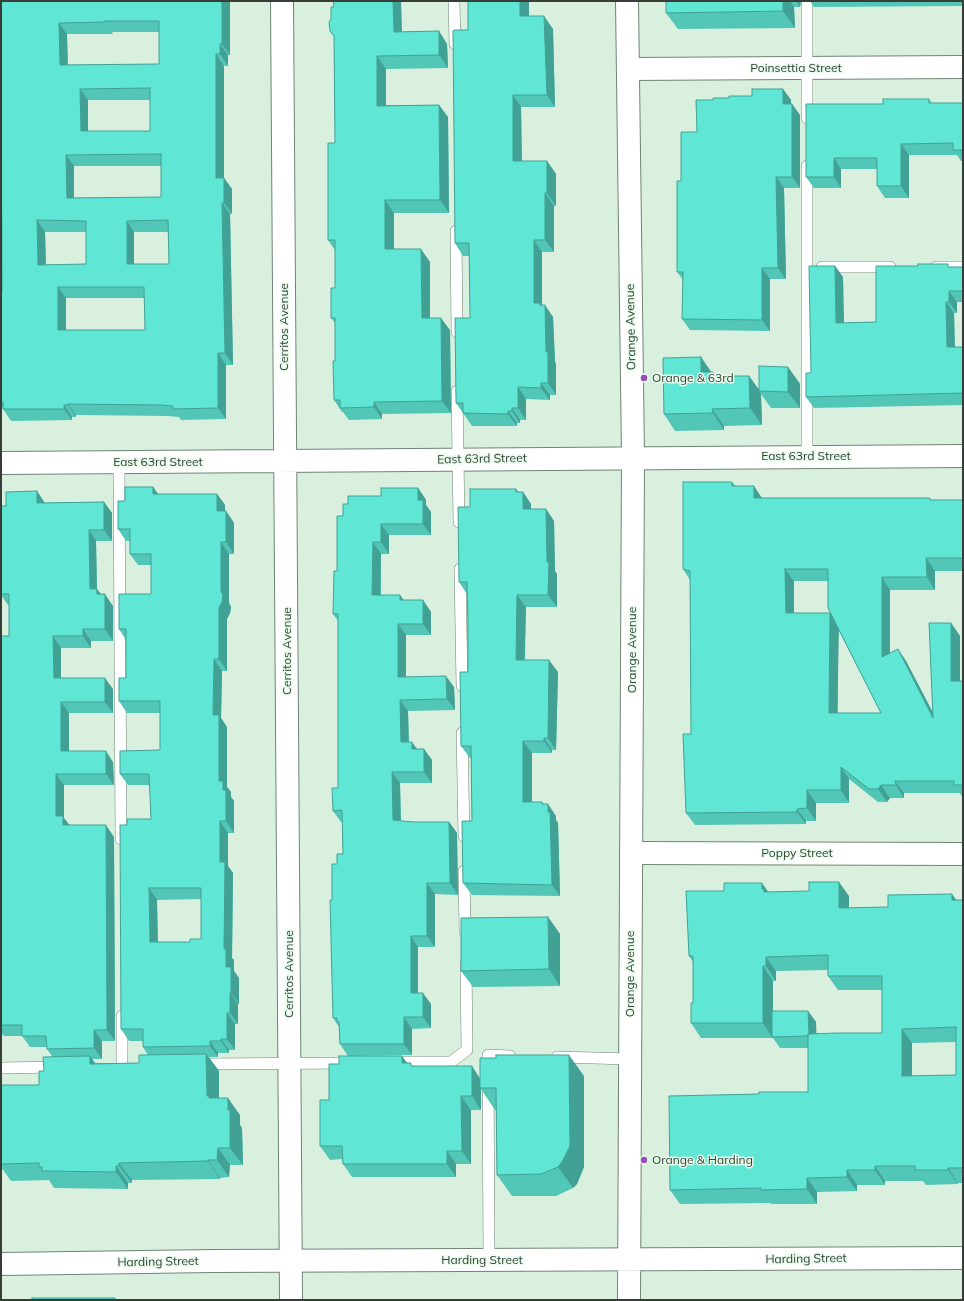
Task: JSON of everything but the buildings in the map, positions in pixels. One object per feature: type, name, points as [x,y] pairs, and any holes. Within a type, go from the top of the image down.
[{"type":"street","name":"Cerritos Avenue","points":[[282,1],[291,1300]]},
{"type":"street","name":"Orange Avenue","points":[[627,1],[633,457],[629,1300]]},
{"type":"street","name":"Poinsettia Street","points":[[628,69],[963,67]]},
{"type":"street","name":"East 63rd Street","points":[[1,462],[963,456]]},
{"type":"street","name":"Poppy Street","points":[[630,853],[963,854]]},
{"type":"street","name":"Harding Street","points":[[1,1264],[963,1258]]},
{"type":"lane","points":[[454,1],[455,56]]},
{"type":"lane","points":[[807,1],[807,132]]},
{"type":"lane","points":[[807,156],[807,456]]},
{"type":"lane","points":[[456,222],[457,341]]},
{"type":"lane","points":[[807,267],[901,267]]},
{"type":"lane","points":[[924,267],[963,267]]},
{"type":"lane","points":[[457,381],[459,531]]},
{"type":"lane","points":[[119,462],[121,851]]},
{"type":"lane","points":[[459,554],[462,697]]},
{"type":"lane","points":[[462,720],[464,847]]},
{"type":"lane","points":[[382,1062],[451,1062],[467,1050],[464,862]]},
{"type":"lane","points":[[122,1002],[122,1065]]},
{"type":"lane","points":[[489,1260],[488,1055],[524,1056]]},
{"type":"lane","points":[[546,1057],[630,1059]]},
{"type":"lane","points":[[191,1064],[359,1062]]},
{"type":"lane","points":[[1,1068],[69,1066]]},
{"type":"place","name":"Orange & 63rd","points":[[644,378]]},
{"type":"place","name":"Orange & Harding","points":[[644,1160]]}]
